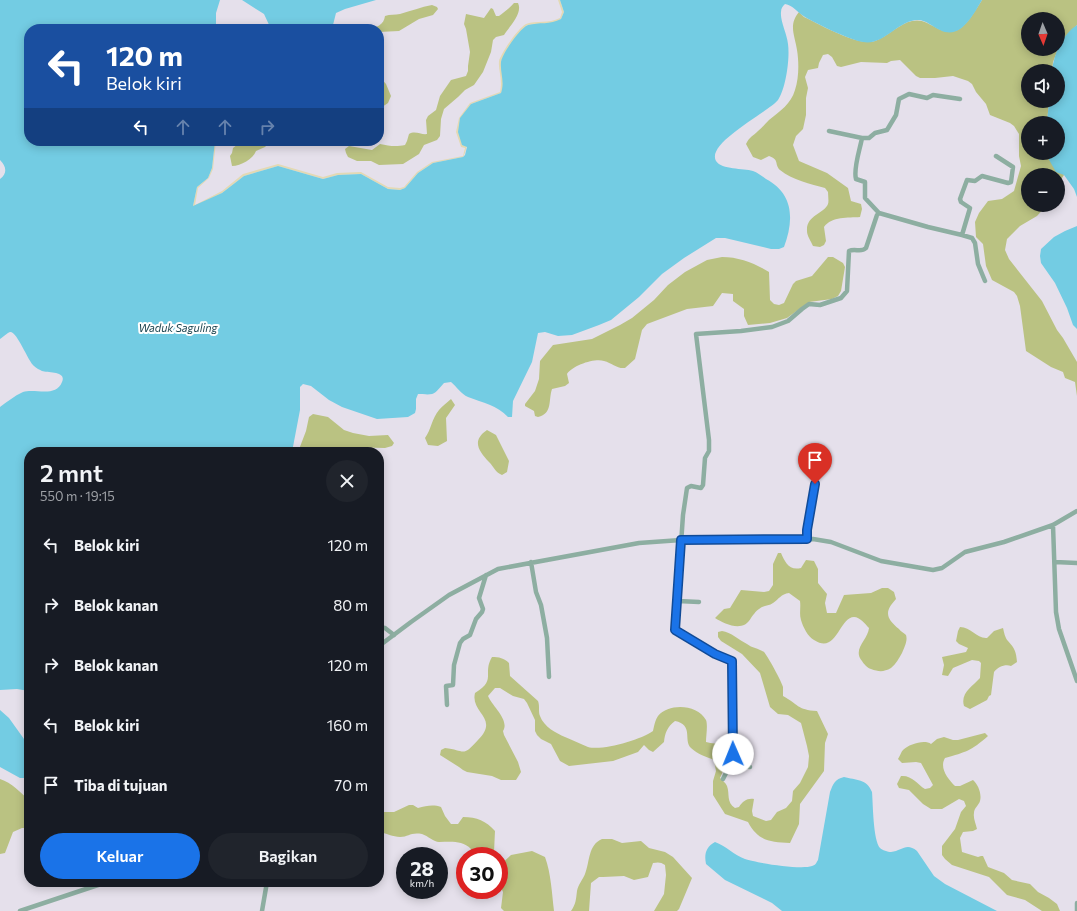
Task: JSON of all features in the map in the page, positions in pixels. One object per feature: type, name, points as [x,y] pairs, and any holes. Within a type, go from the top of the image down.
[{"type":"street","points":[[829,131],[862,138],[869,138],[874,133],[887,130],[896,115],[899,99],[906,95],[916,95],[927,98],[933,95],[960,99]]},
{"type":"street","points":[[862,138],[855,177],[856,179],[865,182],[865,198],[879,213],[928,227],[962,234],[972,238],[974,241],[978,264],[985,280]]},
{"type":"street","points":[[962,234],[970,208],[961,202],[960,199],[967,180],[975,181],[982,176],[1008,183],[1011,182],[1013,167],[996,156]]},
{"type":"street","points":[[723,779],[730,765],[733,750],[732,661],[715,654],[675,630],[681,540],[687,488],[691,486],[701,488],[703,485],[705,458],[709,451],[710,440],[696,334],[772,327],[788,321],[809,304],[820,305],[841,298],[847,291],[849,251],[861,251],[866,248],[877,214],[879,213]]},
{"type":"street","points":[[807,539],[807,530],[815,484]]},
{"type":"street","points":[[384,642],[450,595],[486,575],[498,569],[531,562],[639,543],[681,540],[807,539],[823,540],[885,562],[933,570],[942,568],[965,552],[1004,542],[1053,525],[1077,511]]},
{"type":"street","points":[[1053,525],[1055,598],[1059,629],[1077,681]]},
{"type":"street","points":[[531,562],[536,592],[541,605],[547,638],[549,677]]},
{"type":"street","points":[[1055,562],[1077,563]]},
{"type":"street","points":[[447,705],[446,686],[453,685],[454,665],[460,643],[463,639],[470,635],[476,619],[483,609],[479,596],[486,575]]},
{"type":"street","points":[[678,601],[699,602]]},
{"type":"street","points":[[384,628],[394,635]]},
{"type":"street","points":[[730,765],[750,767]]},
{"type":"street","points":[[20,911],[92,887]]},
{"type":"street","points":[[262,911],[266,887]]},
{"type":"street","points":[[1077,903],[1077,911]]},
{"type":"green space","points":[[982,0],[1077,0],[1077,25],[1065,38],[1065,12],[1021,12],[1021,56],[1055,56],[1053,64],[1021,64],[1021,108],[1048,108],[1048,116],[1021,116],[1021,160],[1050,160],[1057,168],[1021,168],[1021,212],[1041,212],[1037,216],[1020,226],[1007,239],[1005,250],[1009,259],[1042,301],[1057,330],[1077,362],[1077,396],[1075,382],[1065,378],[1063,372],[1051,367],[1026,351],[1020,306],[1017,296],[1014,292],[992,280],[986,266],[983,244],[976,237],[975,222],[979,213],[988,201],[1002,199],[1014,191],[1021,166],[1019,156],[1019,134],[1010,123],[990,115],[986,104],[976,92],[972,84],[968,81],[953,76],[920,78],[900,60],[887,63],[861,62],[841,67],[837,66],[832,57],[828,54],[823,55],[818,68],[808,70],[805,77],[808,88],[806,98],[806,115],[803,129],[796,136],[793,145],[799,161],[827,173],[848,188],[851,201],[861,204],[862,209],[860,217],[840,218],[827,223],[824,227],[826,241],[824,245],[820,247],[813,246],[808,235],[807,226],[809,221],[828,204],[828,192],[825,188],[802,181],[780,170],[775,159],[769,156],[761,160],[753,157],[746,144],[750,138],[785,107],[793,95],[798,75],[798,55],[793,26],[799,12],[804,17],[839,34],[859,41],[868,42],[880,39],[907,22],[924,22],[944,31],[951,32],[958,30],[968,20]]},
{"type":"green space","points":[[514,3],[518,3],[519,11],[504,35],[496,37],[493,40],[491,52],[483,72],[474,85],[465,90],[444,109],[441,119],[440,136],[437,140],[424,145],[419,154],[403,164],[379,165],[371,161],[357,161],[348,157],[345,149],[349,146],[372,150],[377,146],[384,146],[384,145],[402,146],[405,145],[409,134],[411,133],[427,134],[426,120],[428,116],[436,110],[440,96],[451,80],[466,76],[468,71],[470,52],[464,24],[466,14],[484,18],[491,8],[496,16],[499,16]]},
{"type":"green space","points":[[432,5],[438,9],[433,15],[419,19],[399,31],[384,32],[384,24],[381,24],[385,16],[400,14]]},
{"type":"green space","points":[[384,82],[391,96],[388,103],[384,106]]},
{"type":"green space","points":[[236,146],[266,146],[256,151],[246,162],[232,166],[230,156],[233,148]]},
{"type":"green space","points":[[722,257],[746,261],[769,272],[770,300],[774,304],[779,305],[784,303],[793,284],[796,281],[812,276],[828,257],[833,257],[843,263],[845,267],[841,291],[838,296],[832,299],[809,302],[787,318],[770,323],[748,325],[744,316],[744,309],[733,301],[733,294],[722,293],[713,306],[687,309],[647,324],[642,330],[635,359],[625,368],[619,368],[600,360],[584,363],[574,368],[567,374],[569,383],[565,386],[552,389],[548,410],[546,413],[538,417],[535,416],[534,411],[525,406],[535,391],[539,379],[540,361],[553,345],[592,339],[620,325],[632,318],[654,300],[668,285],[685,272],[707,260]]},
{"type":"green space","points":[[451,399],[455,405],[446,418],[447,441],[438,446],[428,445],[425,438],[437,413]]},
{"type":"green space","points":[[313,414],[328,417],[344,430],[353,433],[369,436],[388,435],[394,443],[392,446],[385,448],[300,447],[309,417]]},
{"type":"green space","points":[[487,430],[496,435],[509,461],[507,472],[502,475],[496,471],[485,458],[478,446],[479,438]]},
{"type":"green space","points":[[778,553],[781,553],[790,567],[797,569],[801,568],[806,560],[814,561],[818,569],[818,583],[827,594],[825,603],[827,613],[836,613],[844,595],[871,593],[882,588],[888,588],[894,592],[896,599],[888,611],[888,615],[891,622],[906,635],[906,644],[897,661],[891,668],[884,671],[874,670],[867,667],[859,657],[860,648],[869,628],[856,617],[849,619],[828,643],[822,643],[812,639],[806,632],[801,620],[800,601],[789,593],[771,604],[759,609],[748,623],[743,625],[729,625],[715,618],[724,609],[730,608],[741,590],[769,591],[773,585],[773,564]]},
{"type":"green space","points":[[960,627],[967,629],[983,638],[987,638],[994,631],[1003,628],[1006,638],[1015,650],[1017,658],[1017,662],[1011,666],[1002,666],[994,672],[991,695],[987,700],[970,709],[964,706],[963,701],[965,694],[980,678],[981,663],[979,661],[972,660],[953,668],[948,676],[942,675],[944,665],[942,657],[966,652],[968,648],[956,641]]},
{"type":"green space","points":[[722,631],[735,636],[764,652],[782,684],[783,696],[801,708],[817,711],[828,734],[825,743],[824,771],[800,804],[799,824],[790,843],[771,841],[760,837],[748,822],[725,814],[713,795],[713,781],[716,771],[714,760],[699,754],[691,748],[686,729],[681,723],[675,721],[667,730],[664,742],[653,752],[644,745],[638,752],[613,761],[569,766],[560,761],[551,744],[541,739],[537,735],[535,731],[535,720],[524,699],[513,696],[500,688],[495,688],[488,696],[500,713],[505,727],[503,731],[504,735],[518,762],[521,772],[516,780],[501,780],[492,776],[467,772],[440,755],[441,750],[445,748],[463,752],[466,751],[473,746],[484,732],[486,726],[485,721],[476,706],[475,693],[486,684],[489,663],[492,657],[499,658],[509,663],[510,676],[538,701],[540,716],[547,726],[558,734],[588,747],[595,748],[612,746],[639,738],[653,731],[655,721],[658,716],[669,709],[683,707],[696,711],[702,715],[707,722],[706,742],[724,745],[726,758],[725,766],[720,778],[727,786],[730,803],[732,806],[735,808],[739,807],[745,800],[754,799],[752,811],[753,816],[766,821],[771,820],[777,812],[786,808],[792,801],[793,791],[800,783],[808,767],[809,756],[807,746],[801,723],[788,715],[778,714],[770,707],[760,673],[742,654],[721,641],[718,637],[718,632]]},
{"type":"green space","points":[[985,733],[988,736],[977,745],[963,752],[945,758],[943,762],[945,773],[955,786],[960,786],[973,780],[980,792],[980,801],[974,815],[977,829],[963,832],[960,838],[962,852],[978,857],[983,856],[988,867],[1004,873],[1012,880],[1030,884],[1038,892],[1057,904],[1060,911],[1042,911],[1025,900],[1007,895],[989,877],[952,865],[942,855],[942,846],[955,829],[961,812],[966,806],[964,801],[959,799],[942,809],[931,809],[923,804],[909,790],[899,788],[897,784],[901,776],[905,776],[911,778],[925,789],[930,788],[933,785],[921,763],[902,763],[898,759],[902,751],[909,746],[921,742],[931,744],[937,739],[944,737],[958,740]]},
{"type":"green space","points":[[0,779],[12,785],[24,796],[24,828],[13,832],[5,853],[0,854]]},
{"type":"green space","points":[[409,805],[413,805],[418,808],[432,805],[438,806],[441,807],[451,824],[458,824],[463,817],[473,818],[485,822],[495,831],[494,847],[469,847],[460,843],[437,842],[422,834],[400,837],[384,833],[384,812],[394,812]]},
{"type":"green space","points":[[602,839],[612,839],[622,843],[641,841],[649,848],[665,852],[673,857],[692,878],[679,909],[677,911],[654,911],[664,894],[666,875],[665,865],[658,862],[653,863],[648,877],[634,880],[624,876],[599,877],[591,883],[589,911],[571,911],[575,904],[578,887],[587,869],[592,849],[597,842]]},
{"type":"green space","points":[[532,851],[545,857],[550,877],[554,911],[504,911],[501,908],[502,899],[508,899],[508,858],[511,855]]},
{"type":"sand","points":[[558,0],[560,0],[564,12],[561,19],[554,23],[527,25],[501,61],[504,85],[501,93],[471,104],[467,147],[463,157],[433,163],[418,173],[405,188],[400,190],[388,189],[361,174],[338,175],[323,179],[278,166],[244,176],[222,193],[196,206],[193,206],[197,187],[208,178],[212,168],[214,146],[213,169],[209,178],[198,188],[195,205],[222,191],[243,174],[278,164],[323,177],[337,173],[361,172],[388,187],[400,188],[404,187],[417,172],[432,162],[463,156],[465,148],[461,147],[456,132],[459,118],[470,103],[500,92],[500,57],[515,35],[526,24],[556,20],[560,18],[562,12]]},
{"type":"water","name":"Waduk Saguling","points":[[0,0],[220,0],[216,13],[216,24],[24,24],[24,146],[214,146],[212,168],[208,178],[197,187],[193,206],[222,193],[244,176],[278,166],[323,179],[338,175],[361,174],[388,189],[400,190],[405,188],[418,173],[433,163],[463,157],[467,147],[462,145],[458,132],[460,118],[471,104],[501,93],[503,85],[501,62],[508,48],[516,36],[528,25],[553,22],[561,19],[564,12],[560,0],[982,0],[966,24],[954,32],[940,30],[927,22],[918,20],[904,24],[884,37],[871,42],[857,41],[817,24],[805,17],[793,7],[785,4],[781,9],[781,16],[787,40],[788,57],[787,73],[781,95],[772,106],[728,137],[715,154],[716,161],[719,164],[755,172],[775,185],[782,192],[787,200],[790,218],[784,247],[779,249],[771,249],[725,238],[716,238],[662,274],[639,297],[611,320],[572,335],[558,336],[545,332],[538,333],[532,362],[513,401],[512,417],[508,417],[494,407],[466,396],[451,382],[444,383],[434,393],[418,394],[415,413],[408,417],[377,419],[342,407],[329,400],[311,386],[303,384],[300,387],[300,410],[293,447],[24,447],[24,690],[0,690],[0,407],[23,392],[45,392],[55,390],[59,387],[63,378],[59,374],[42,371],[34,366],[13,333],[10,332],[0,339],[0,179],[3,177],[5,170],[4,165],[0,160]]},
{"type":"water","points":[[242,0],[376,0],[336,13],[333,24],[269,24],[264,14]]},
{"type":"water","points":[[1077,25],[1077,197],[1074,189],[1065,176],[1065,168],[1054,168],[1049,160],[1065,160],[1065,116],[1048,116],[1048,108],[1065,108],[1065,64],[1054,64],[1056,56],[1065,56],[1065,36]]},
{"type":"water","points":[[1077,226],[1077,329],[1073,325],[1055,283],[1041,263],[1040,256],[1041,249],[1054,237]]},
{"type":"water","points":[[0,710],[9,718],[24,739],[24,778],[20,778],[0,767]]},
{"type":"water","points":[[844,777],[864,782],[870,788],[872,792],[876,837],[880,848],[891,852],[907,847],[913,848],[917,851],[934,876],[945,884],[997,911],[782,911],[772,903],[725,880],[706,864],[706,851],[715,842],[751,861],[789,867],[806,867],[816,864],[830,792],[835,782]]},
{"type":"route","points":[[733,754],[732,661],[715,654],[675,630],[681,540],[780,538],[807,539],[807,530],[810,521],[815,484]]}]
